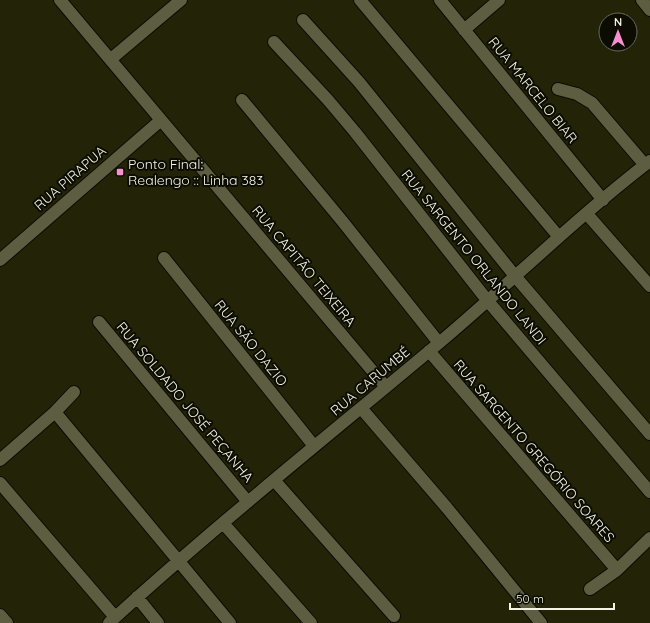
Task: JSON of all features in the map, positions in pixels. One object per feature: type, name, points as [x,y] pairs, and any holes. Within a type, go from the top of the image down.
[{"type":"street","name":"RUA CAPITÃO TEIXEIRA","points":[[60,0],[386,387]]},
{"type":"street","points":[[111,59],[181,0]]},
{"type":"street","points":[[360,0],[559,237]]},
{"type":"street","name":"RUA MARCELO BIAR","points":[[440,0],[603,200]]},
{"type":"street","points":[[464,30],[499,0]]},
{"type":"street","points":[[642,0],[650,10]]},
{"type":"street","points":[[303,20],[359,82],[515,276],[650,434]]},
{"type":"street","name":"RUA SARGENTO ORLANDO LANDI","points":[[274,42],[328,100],[355,132],[487,300],[650,492]]},
{"type":"street","points":[[558,89],[577,94],[592,103],[647,163]]},
{"type":"street","points":[[242,100],[343,222],[439,343]]},
{"type":"street","name":"RUA PIRAPUA","points":[[0,260],[160,120]]},
{"type":"street","name":"RUA CARUMBÉ","points":[[112,620],[178,560],[439,343],[559,237],[647,163]]},
{"type":"street","points":[[586,214],[650,286]]},
{"type":"street","name":"RUA SÃO DAZIO","points":[[164,258],[314,446]]},
{"type":"street","name":"RUA SOLDADO JOSÉ PEÇANHA","points":[[99,322],[248,502]]},
{"type":"street","name":"RUA SARGENTO GREGÓRIO SOARES","points":[[429,351],[617,570]]},
{"type":"street","points":[[0,460],[55,412],[74,392]]},
{"type":"street","points":[[361,408],[447,508],[541,623]]},
{"type":"street","points":[[55,412],[230,623]]},
{"type":"street","points":[[274,480],[394,616]]},
{"type":"street","points":[[0,482],[112,620]]},
{"type":"street","points":[[223,523],[311,623]]},
{"type":"street","points":[[590,589],[617,570],[650,538]]},
{"type":"street","points":[[137,597],[158,623]]},
{"type":"street","points":[[0,615],[7,623]]},
{"type":"place","name":"Ponto Final: Realengo :: Linha 383","points":[[120,172]]}]
